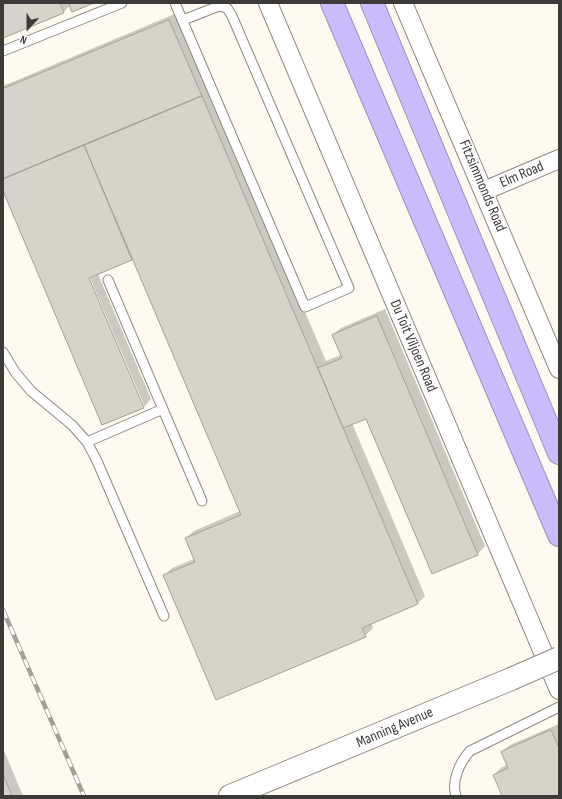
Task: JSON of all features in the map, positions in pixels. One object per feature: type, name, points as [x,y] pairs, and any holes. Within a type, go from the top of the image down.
[{"type":"highway","points":[[332,3],[559,535]]},
{"type":"highway","points":[[372,3],[559,453]]},
{"type":"street","name":"Du Toit Viljoen Road","points":[[268,3],[559,690]]},
{"type":"street","name":"Fitzsimmonds Road","points":[[403,3],[559,369]]},
{"type":"street","name":"Elm Road","points":[[484,191],[559,160]]},
{"type":"street","name":"Manning Avenue","points":[[230,796],[559,658]]},
{"type":"lane","points":[[3,51],[122,3]]},
{"type":"lane","points":[[176,3],[183,20],[305,307],[349,288],[232,16],[227,8],[219,6],[183,20]]},
{"type":"lane","points":[[108,280],[202,501]]},
{"type":"lane","points":[[3,352],[14,372],[31,391],[72,425],[87,442],[98,461],[164,616]]},
{"type":"lane","points":[[87,442],[163,409]]},
{"type":"lane","points":[[453,795],[459,768],[464,757],[470,751],[559,707]]},
{"type":"building","points":[[3,3],[60,3],[64,13],[3,38]]},
{"type":"building","points":[[69,3],[94,3],[72,12]]},
{"type":"building","points":[[169,20],[202,96],[3,179],[3,89]]},
{"type":"building","points":[[202,96],[418,604],[362,628],[366,637],[216,700],[163,575],[195,562],[185,538],[241,515],[84,145]]},
{"type":"building","points":[[84,145],[132,260],[89,278],[144,408],[102,425],[3,191],[3,179]]},
{"type":"building","points":[[377,316],[478,555],[432,574],[366,419],[343,428],[318,368],[342,358],[332,335]]},
{"type":"building","points":[[551,730],[559,748],[559,796],[502,796],[493,775],[508,768],[501,752]]},
{"type":"building","points":[[3,774],[12,796],[3,796]]},
{"type":"railway","points":[[3,610],[84,796]]}]
